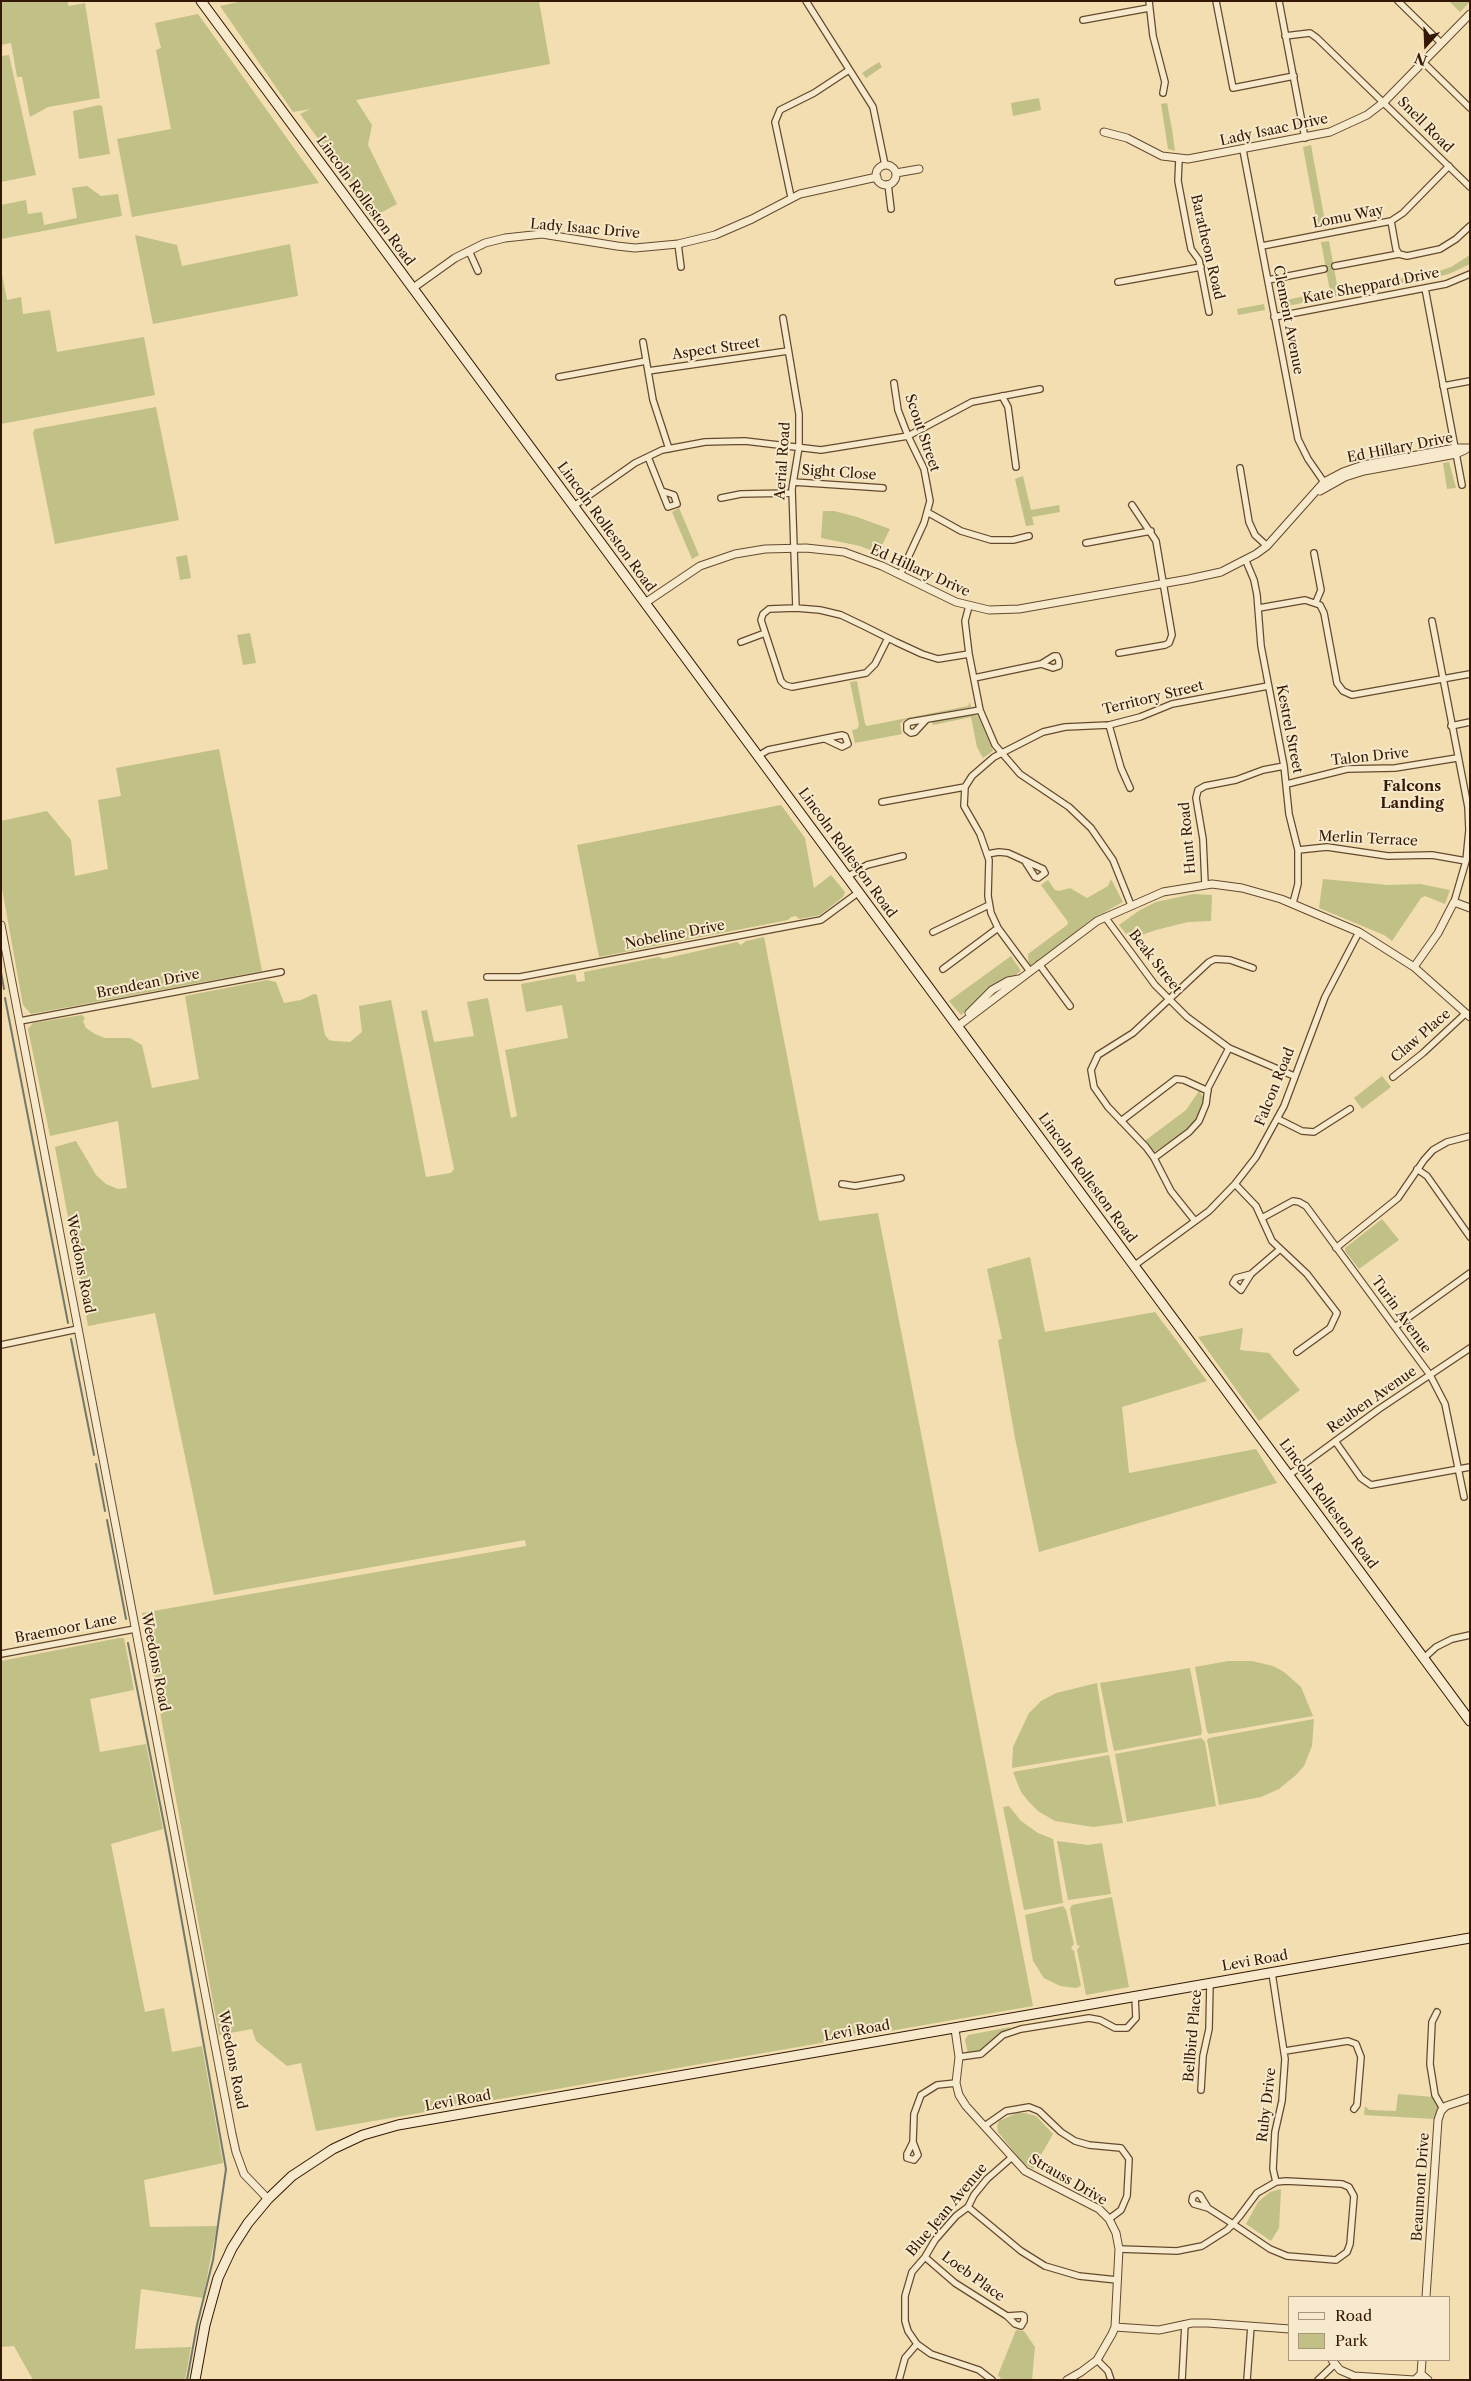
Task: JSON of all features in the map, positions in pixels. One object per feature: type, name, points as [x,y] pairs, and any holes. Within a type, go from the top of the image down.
[{"type":"main road","name":"Lincoln Rolleston Road","points":[[201,1],[1470,1721]]},
{"type":"main road","name":"Levi Road","points":[[268,2199],[292,2176],[326,2152],[364,2135],[398,2125],[1470,1938]]},
{"type":"main road","points":[[195,2380],[209,2308],[218,2278],[240,2236],[268,2199]]},
{"type":"street","points":[[806,1],[873,107],[885,165]]},
{"type":"street","points":[[1216,1],[1232,88],[1294,76]]},
{"type":"street","points":[[1279,1],[1306,138]]},
{"type":"street","points":[[1398,1],[1442,43]]},
{"type":"street","points":[[1083,20],[1149,5],[1152,36],[1165,82],[1163,93]]},
{"type":"street","name":"Lady Isaac Drive","points":[[1104,132],[1127,138],[1162,156],[1179,159],[1243,150],[1330,132],[1351,124],[1384,102],[1470,14]]},
{"type":"street","name":"Snell Road","points":[[1285,36],[1310,33],[1317,38],[1470,187]]},
{"type":"street","points":[[1422,62],[1470,108]]},
{"type":"street","points":[[791,198],[775,122],[777,116],[780,110],[814,93],[849,70]]},
{"type":"street","name":"Clement Avenue","points":[[1243,150],[1298,438],[1308,460],[1326,484]]},
{"type":"street","name":"Baratheon Road","points":[[1179,159],[1178,181],[1189,239],[1191,249],[1200,260],[1209,312]]},
{"type":"street","points":[[885,165],[891,166],[896,173],[895,179],[888,184],[882,184],[877,177],[877,171],[885,165]]},
{"type":"street","name":"Lomu Way","points":[[1262,246],[1391,221],[1403,213],[1449,166]]},
{"type":"street","points":[[896,173],[918,169]]},
{"type":"street","name":"Lady Isaac Drive","points":[[413,288],[443,265],[469,251],[505,238],[542,234],[635,248],[678,244],[715,235],[752,219],[800,194],[877,177]]},
{"type":"street","points":[[888,184],[892,209]]},
{"type":"street","points":[[1391,221],[1396,249],[1399,254]]},
{"type":"street","points":[[1335,266],[1399,254],[1407,256],[1440,249],[1456,239],[1470,226]]},
{"type":"street","points":[[678,244],[681,267]]},
{"type":"street","points":[[469,251],[478,271]]},
{"type":"street","points":[[1118,282],[1201,267]]},
{"type":"street","points":[[1268,280],[1324,269]]},
{"type":"street","name":"Kate Sheppard Drive","points":[[1274,317],[1446,284],[1470,274]]},
{"type":"street","points":[[1425,288],[1462,485]]},
{"type":"street","name":"Aerial Road","points":[[783,318],[799,414],[799,447],[792,493],[796,608]]},
{"type":"street","points":[[643,342],[653,400],[669,449]]},
{"type":"street","name":"Aspect Street","points":[[648,371],[788,351]]},
{"type":"street","points":[[559,377],[646,361]]},
{"type":"street","points":[[1443,386],[1470,381]]},
{"type":"street","name":"Scout Street","points":[[894,382],[898,410],[924,469],[930,501],[924,523],[900,575]]},
{"type":"street","points":[[574,506],[635,464],[669,449],[705,442],[745,440],[821,450],[908,436],[972,402],[1040,389]]},
{"type":"street","points":[[1002,396],[1008,407],[1016,467]]},
{"type":"street","name":"Ed Hillary Drive","points":[[646,603],[700,566],[735,554],[765,548],[844,552],[900,575],[943,597],[988,610],[1019,609],[1164,583],[1221,572],[1246,561],[1267,546],[1315,493],[1326,484],[1364,471],[1469,448]]},
{"type":"street","points":[[648,457],[662,491]]},
{"type":"street","points":[[1240,468],[1249,522],[1255,536],[1267,546]]},
{"type":"street","name":"Sight Close","points":[[794,482],[883,488]]},
{"type":"street","points":[[721,498],[741,494],[792,493]]},
{"type":"street","points":[[1119,653],[1165,645],[1171,639],[1158,549],[1151,531],[1132,505]]},
{"type":"street","points":[[927,512],[961,531],[991,540],[1012,540],[1029,536]]},
{"type":"street","points":[[1086,543],[1151,531]]},
{"type":"street","points":[[1314,553],[1321,590],[1316,602]]},
{"type":"street","name":"Kestrel Street","points":[[1246,561],[1254,580],[1258,608],[1258,628],[1284,766],[1289,814],[1298,850],[1298,884],[1293,903]]},
{"type":"street","points":[[1258,608],[1305,600],[1316,602],[1324,612],[1337,683],[1343,691],[1357,695],[1470,674]]},
{"type":"street","points":[[969,606],[965,622],[980,710],[1000,754],[1020,774],[1069,807],[1091,828],[1113,860],[1132,905]]},
{"type":"street","points":[[888,638],[875,664],[866,673],[792,686],[785,685],[781,681],[761,620],[763,614],[769,609],[796,608],[841,615],[922,654],[938,659],[969,654]]},
{"type":"street","points":[[1414,967],[1438,933],[1454,902],[1466,861],[1469,830],[1468,807],[1457,758],[1432,620]]},
{"type":"street","points":[[741,642],[765,633]]},
{"type":"street","points":[[974,678],[1042,664]]},
{"type":"street","name":"Territory Street","points":[[965,787],[977,770],[1000,754],[1028,739],[1054,729],[1109,725],[1140,717],[1172,704],[1268,686]]},
{"type":"street","points":[[926,720],[980,710]]},
{"type":"street","points":[[1451,726],[1470,722]]},
{"type":"street","points":[[1109,725],[1121,768],[1130,788]]},
{"type":"street","points":[[758,756],[768,750],[824,739]]},
{"type":"street","name":"Talon Drive","points":[[1287,784],[1347,769],[1389,768],[1457,758]]},
{"type":"street","name":"Hunt Road","points":[[1205,884],[1202,839],[1196,798],[1198,790],[1206,786],[1284,766]]},
{"type":"street","points":[[882,802],[965,787],[963,800],[966,812],[980,834],[987,854],[990,874],[989,905],[998,928],[1029,970]]},
{"type":"street","name":"Merlin Terrace","points":[[1298,850],[1327,847],[1388,856],[1432,855],[1466,861]]},
{"type":"street","points":[[987,854],[1008,853],[1026,863]]},
{"type":"street","points":[[847,876],[867,865],[903,856]]},
{"type":"street","points":[[957,1025],[992,990],[1008,981],[1019,978],[1105,917],[1163,892],[1205,884],[1242,888],[1293,903],[1359,932],[1414,967],[1468,1015]]},
{"type":"street","name":"Nobeline Drive","points":[[488,977],[520,977],[821,920],[859,892]]},
{"type":"street","points":[[1454,902],[1470,908]]},
{"type":"street","points":[[933,932],[989,905]]},
{"type":"street","name":"Beak Street","points":[[1105,917],[1143,970],[1169,1000],[1204,1031],[1229,1048],[1294,1076]]},
{"type":"street","name":"Weedons Road","points":[[1,925],[236,2152],[244,2174],[268,2199]]},
{"type":"street","points":[[943,969],[998,928]]},
{"type":"street","name":"Falcon Road","points":[[1134,1265],[1196,1221],[1235,1184],[1256,1158],[1278,1119],[1324,997],[1359,932]]},
{"type":"street","points":[[1196,1221],[1171,1191],[1154,1158],[1094,1087],[1091,1077],[1092,1064],[1098,1056],[1133,1033],[1203,967],[1214,960],[1230,960],[1252,968]]},
{"type":"street","points":[[1039,964],[1070,1006]]},
{"type":"street","name":"Brendean Drive","points":[[20,1021],[281,972]]},
{"type":"street","name":"Claw Place","points":[[1393,1077],[1468,1015]]},
{"type":"street","points":[[1154,1158],[1189,1132],[1199,1121],[1206,1104],[1208,1091],[1229,1048]]},
{"type":"street","points":[[1121,1121],[1176,1079],[1184,1080],[1208,1091]]},
{"type":"street","points":[[1278,1119],[1302,1131],[1314,1132],[1350,1109]]},
{"type":"street","points":[[1336,1248],[1392,1204],[1405,1190],[1417,1169],[1437,1147],[1470,1136]]},
{"type":"street","points":[[1417,1169],[1426,1176],[1470,1237]]},
{"type":"street","points":[[842,1184],[855,1186],[901,1178]]},
{"type":"street","points":[[1235,1184],[1252,1200],[1262,1218],[1267,1233],[1279,1250],[1307,1274],[1337,1313],[1330,1328],[1297,1352]]},
{"type":"street","name":"Turin Avenue","points":[[1262,1218],[1289,1202],[1299,1202],[1306,1206],[1430,1375],[1445,1404],[1464,1497]]},
{"type":"street","points":[[1252,1274],[1279,1250]]},
{"type":"street","points":[[1395,1327],[1470,1273]]},
{"type":"street","points":[[1,1345],[78,1329]]},
{"type":"street","name":"Reuben Avenue","points":[[1289,1475],[1470,1348]]},
{"type":"street","points":[[1335,1442],[1361,1478],[1371,1484],[1470,1467]]},
{"type":"street","name":"Braemoor Lane","points":[[1,1654],[135,1629]]},
{"type":"street","points":[[1424,1658],[1444,1642],[1470,1635]]},
{"type":"street","name":"Ruby Drive","points":[[1272,1973],[1285,2051],[1282,2101],[1275,2132],[1274,2170],[1276,2182]]},
{"type":"street","name":"Bellbird Place","points":[[1201,2090],[1203,2056],[1209,2029],[1210,1983]]},
{"type":"street","points":[[959,2057],[981,2054],[1003,2035],[1021,2029],[1089,2018],[1100,2020],[1115,2028],[1126,2028],[1136,2018],[1135,1997]]},
{"type":"street","points":[[1437,2012],[1432,2022],[1430,2064],[1435,2095],[1443,2109],[1456,2101],[1470,2098]]},
{"type":"street","points":[[913,2142],[914,2114],[921,2095],[937,2085],[956,2082],[959,2057],[955,2029]]},
{"type":"street","points":[[1285,2051],[1348,2041],[1356,2044],[1362,2057],[1357,2105],[1354,2109]]},
{"type":"street","name":"Strauss Drive","points":[[956,2082],[962,2100],[986,2126],[1011,2158],[1030,2175],[1091,2204],[1109,2219],[1116,2233],[1119,2249],[1115,2327],[1109,2342],[1097,2360],[1082,2372],[1067,2380]]},
{"type":"street","points":[[986,2126],[1006,2110],[1029,2107],[1043,2114],[1061,2132],[1075,2141],[1121,2148],[1129,2159],[1127,2196],[1121,2210],[1109,2219]]},
{"type":"street","name":"Beaumont Drive","points":[[1426,2296],[1438,2120],[1443,2109]]},
{"type":"street","name":"Blue Jean Avenue","points":[[917,2344],[908,2331],[905,2321],[905,2296],[912,2272],[925,2257],[935,2240],[956,2216],[968,2207],[974,2195],[983,2184],[1011,2158]]},
{"type":"street","points":[[1119,2249],[1176,2251],[1194,2248],[1216,2238],[1232,2224],[1256,2193],[1276,2182],[1342,2184],[1350,2187],[1354,2196],[1350,2244],[1344,2256],[1332,2261],[1287,2256],[1270,2249],[1232,2224],[1208,2208]]},
{"type":"street","points":[[968,2207],[1021,2252],[1045,2266],[1079,2276],[1117,2280]]},
{"type":"street","name":"Loeb Place","points":[[925,2257],[965,2290],[1007,2316]]},
{"type":"street","points":[[1115,2327],[1159,2330],[1185,2324],[1207,2323],[1288,2329]]},
{"type":"street","points":[[1182,2380],[1185,2324]]},
{"type":"street","points":[[1247,2380],[1251,2326]]},
{"type":"street","points":[[899,2380],[905,2358],[917,2344],[931,2354],[979,2370],[992,2380]]},
{"type":"street","points":[[1097,2360],[1108,2372],[1111,2380]]},
{"type":"street","points":[[1422,2361],[1422,2374],[1428,2380]]},
{"type":"street","points":[[1318,2380],[1333,2362],[1340,2370],[1354,2376],[1415,2380],[1422,2374]]},
{"type":"green space","points":[[1,1],[67,1],[69,6],[85,3],[100,98],[48,107],[30,117],[22,77],[17,77],[11,43],[1,45]]},
{"type":"green space","points":[[243,1],[539,1],[550,64],[356,100],[372,125],[368,145],[397,204],[375,216],[300,114],[310,109],[293,112],[220,6]]},
{"type":"green space","points":[[1449,1],[1470,1],[1470,2],[1460,12]]},
{"type":"green space","points":[[198,14],[319,183],[132,217],[117,139],[171,129],[156,50],[161,48],[155,23]]},
{"type":"green space","points":[[9,55],[36,175],[1,182],[1,56]]},
{"type":"green space","points":[[879,62],[882,67],[866,78],[862,73]]},
{"type":"green space","points":[[1039,98],[1041,110],[1013,116],[1011,103]]},
{"type":"green space","points":[[1167,103],[1175,151],[1168,149],[1161,104]]},
{"type":"green space","points":[[102,106],[110,154],[79,159],[73,111]]},
{"type":"green space","points":[[1311,145],[1326,227],[1318,228],[1303,147]]},
{"type":"green space","points":[[87,186],[101,196],[118,194],[122,216],[1,239],[1,205],[26,200],[28,214],[42,212],[44,225],[77,218],[72,188]]},
{"type":"green space","points":[[135,235],[177,245],[182,266],[290,244],[298,296],[153,324]]},
{"type":"green space","points":[[1329,241],[1338,290],[1436,272],[1451,267],[1470,255],[1470,264],[1449,274],[1436,277],[1287,306],[1281,305],[1281,301],[1330,291],[1321,242]]},
{"type":"green space","points":[[1,269],[7,300],[21,297],[23,314],[50,310],[57,352],[144,337],[155,395],[1,424]]},
{"type":"green space","points":[[1264,304],[1265,310],[1238,315],[1237,309]]},
{"type":"green space","points":[[156,407],[179,520],[55,544],[33,433],[35,429]]},
{"type":"green space","points":[[1449,462],[1456,488],[1447,489],[1443,463]]},
{"type":"green space","points":[[1023,476],[1031,510],[1059,505],[1060,512],[1032,517],[1034,525],[1026,526],[1015,479]]},
{"type":"green space","points":[[679,508],[699,555],[692,559],[672,512]]},
{"type":"green space","points":[[823,511],[834,511],[857,517],[890,529],[878,553],[860,546],[821,538]]},
{"type":"green space","points":[[187,555],[191,578],[180,580],[176,557]]},
{"type":"green space","points":[[250,633],[256,663],[243,665],[237,635]]},
{"type":"green space","points":[[857,681],[865,724],[867,726],[968,706],[970,702],[971,707],[904,720],[900,724],[902,734],[855,743],[852,730],[857,729],[859,725],[850,682]]},
{"type":"green space","points":[[971,714],[978,716],[993,751],[983,758],[977,747],[971,717],[933,725],[932,722]]},
{"type":"green space","points":[[219,749],[262,971],[31,1014],[23,1005],[1,883],[1,821],[47,811],[71,840],[75,876],[108,869],[98,800],[121,796],[116,768]]},
{"type":"green space","points":[[781,805],[805,838],[814,888],[831,875],[845,892],[843,897],[820,915],[799,919],[796,916],[788,920],[599,957],[577,845]]},
{"type":"green space","points":[[1111,879],[1123,902],[1090,920],[1029,970],[1028,954],[1067,925],[1068,922],[1041,885],[1048,880],[1055,890],[1059,891],[1070,888],[1087,898],[1108,886]]},
{"type":"green space","points":[[1323,879],[1388,885],[1420,884],[1450,890],[1445,904],[1425,896],[1421,898],[1392,941],[1384,935],[1319,908]]},
{"type":"green space","points":[[1193,894],[1212,895],[1211,921],[1188,922],[1130,939],[1119,925],[1140,910],[1156,902]]},
{"type":"green space","points":[[764,937],[819,1221],[878,1213],[1033,2006],[316,2131],[301,2063],[287,2066],[256,2041],[252,2029],[219,2035],[142,1613],[526,1546],[525,1540],[214,1595],[155,1313],[88,1326],[55,1147],[76,1141],[96,1175],[106,1184],[118,1189],[127,1188],[118,1121],[50,1136],[28,1029],[33,1023],[82,1015],[85,1018],[83,1021],[86,1028],[95,1034],[105,1038],[130,1038],[142,1045],[152,1088],[199,1079],[185,996],[267,980],[276,982],[284,1003],[301,1000],[314,994],[317,995],[325,1035],[329,1040],[350,1042],[362,1032],[359,1006],[391,1000],[426,1177],[451,1173],[454,1169],[421,1011],[427,1010],[434,1042],[474,1036],[467,1002],[488,998],[511,1118],[517,1116],[505,1050],[568,1038],[562,1005],[526,1012],[521,984],[575,974],[577,982],[585,981],[584,972],[659,957],[663,959],[737,942],[741,945],[746,941]]},
{"type":"green space","points":[[1011,956],[1021,971],[961,1015],[949,1001]]},
{"type":"green space","points":[[1382,1076],[1391,1087],[1362,1109],[1354,1098]]},
{"type":"green space","points":[[1199,1091],[1204,1098],[1197,1118],[1188,1130],[1151,1154],[1142,1143],[1186,1110]]},
{"type":"green space","points":[[1382,1219],[1399,1240],[1359,1269],[1345,1251],[1345,1248]]},
{"type":"green space","points":[[1030,1257],[1045,1332],[1155,1312],[1207,1381],[1122,1407],[1129,1473],[1256,1449],[1277,1483],[1039,1552],[1015,1438],[998,1340],[1002,1339],[987,1269]]},
{"type":"green space","points":[[1243,1328],[1240,1350],[1269,1353],[1300,1390],[1259,1421],[1198,1337]]},
{"type":"green space","points":[[124,1638],[134,1690],[90,1699],[100,1752],[146,1744],[163,1829],[111,1844],[145,2012],[164,2008],[172,2052],[202,2046],[223,2163],[144,2180],[150,2227],[217,2226],[203,2298],[141,2289],[135,2349],[191,2347],[185,2380],[33,2380],[14,2346],[1,2347],[1,1661]]},
{"type":"green space","points":[[1228,1661],[1252,1661],[1273,1666],[1284,1672],[1301,1687],[1313,1716],[1209,1734],[1207,1732],[1195,1667]]},
{"type":"green space","points":[[1190,1668],[1202,1731],[1201,1735],[1114,1751],[1100,1683]]},
{"type":"green space","points":[[1097,1683],[1108,1752],[1012,1768],[1013,1747],[1029,1713],[1041,1701],[1056,1693]]},
{"type":"green space","points":[[1314,1719],[1312,1746],[1304,1766],[1296,1775],[1279,1789],[1261,1797],[1219,1805],[1207,1740],[1209,1738]]},
{"type":"green space","points":[[1201,1738],[1205,1742],[1216,1806],[1127,1822],[1115,1754]]},
{"type":"green space","points":[[1109,1755],[1123,1823],[1093,1827],[1055,1821],[1038,1811],[1029,1802],[1021,1792],[1013,1772]]},
{"type":"green space","points":[[1009,1806],[1021,1821],[1038,1833],[1053,1839],[1063,1903],[1024,1910],[1003,1807]]},
{"type":"green space","points":[[1057,1841],[1088,1845],[1102,1843],[1111,1894],[1068,1900]]},
{"type":"green space","points":[[1112,1897],[1129,1987],[1086,1995],[1077,1950],[1080,1946],[1077,1945],[1070,1909],[1072,1905]]},
{"type":"green space","points":[[1063,1906],[1066,1910],[1074,1944],[1071,1948],[1074,1951],[1081,1986],[1076,1988],[1060,1986],[1044,1978],[1033,1961],[1025,1915]]},
{"type":"green space","points":[[1011,2027],[1000,2034],[984,2049],[968,2054],[965,2040],[968,2035]]},
{"type":"green space","points":[[1398,2094],[1432,2097],[1438,2108],[1434,2119],[1364,2115],[1365,2106],[1369,2110],[1396,2111]]},
{"type":"green space","points":[[1017,2113],[1036,2116],[1053,2134],[1033,2169],[1023,2163],[998,2132],[997,2126],[999,2121]]},
{"type":"green space","points":[[1281,2189],[1279,2228],[1271,2241],[1246,2224],[1258,2202],[1270,2192]]},
{"type":"green space","points":[[1016,2330],[1024,2331],[1035,2347],[1032,2380],[1002,2380],[998,2375]]},
{"type":"waterway","points":[[1,972],[4,989]]},
{"type":"waterway","points":[[5,998],[68,1323]]},
{"type":"waterway","points":[[71,1339],[94,1455]]},
{"type":"waterway","points":[[96,1464],[105,1511]]},
{"type":"waterway","points":[[107,1520],[126,1619]]},
{"type":"waterway","points":[[128,1643],[168,1844],[226,2169],[213,2260],[197,2325],[187,2380]]},
{"type":"district","name":"Falcons Landing","points":[[1412,796]]}]
